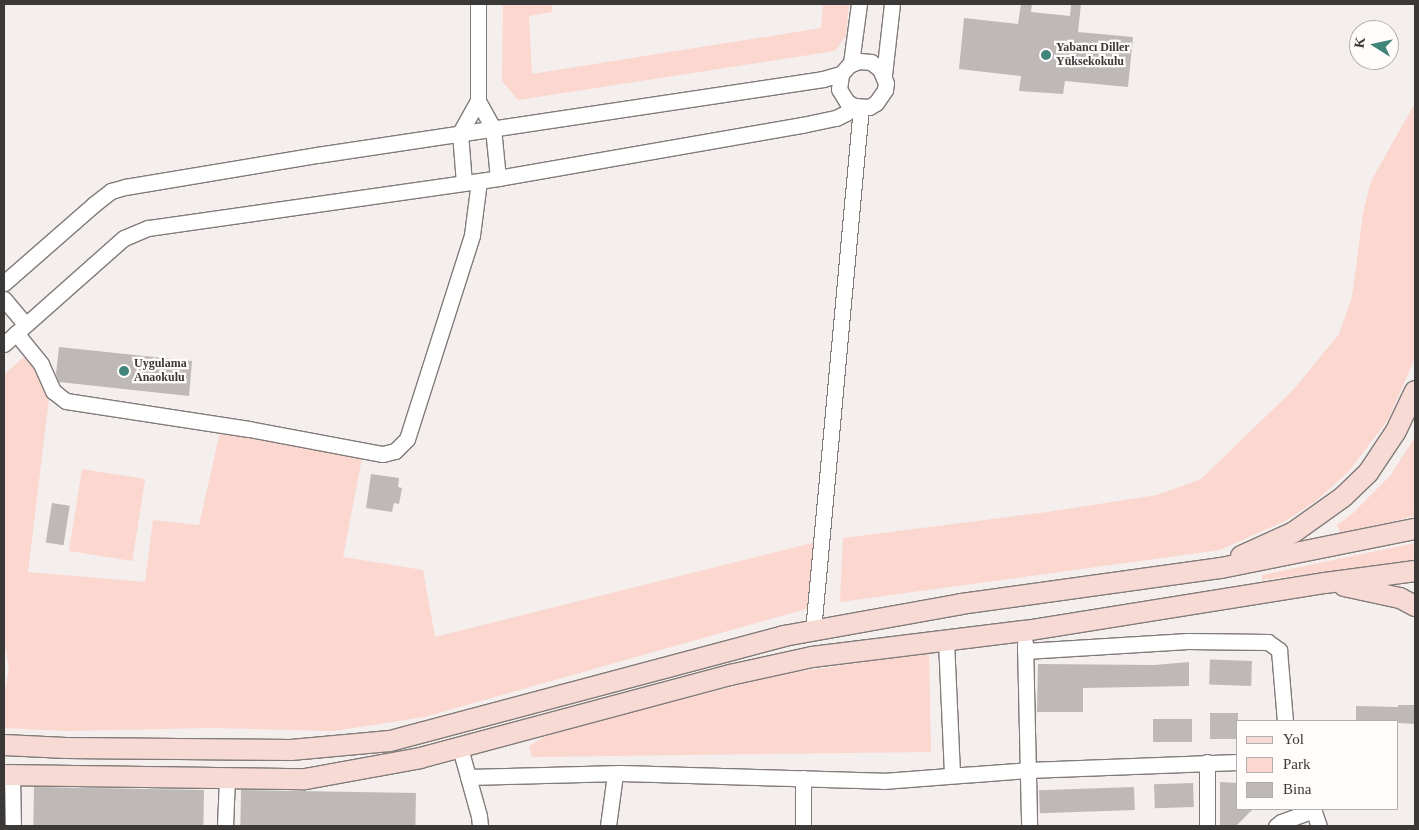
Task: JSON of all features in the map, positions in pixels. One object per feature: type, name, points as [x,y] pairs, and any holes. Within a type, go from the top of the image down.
[{"type":"main road","points":[[1213,570],[1294,532],[1343,496],[1368,473],[1396,431],[1415,391]]},
{"type":"main road","points":[[4,745],[66,748],[291,750],[390,741],[784,636],[961,604],[1213,570],[1415,529]]},
{"type":"main road","points":[[8,775],[305,779],[420,758],[739,673],[812,657],[1025,631],[1325,583],[1415,571]]},
{"type":"main road","points":[[1325,583],[1377,592],[1400,598],[1415,606]]},
{"type":"street","points":[[478,4],[478,101],[493,128],[498,178]]},
{"type":"street","points":[[858,107],[842,96],[839,89],[846,68],[859,4]]},
{"type":"street","points":[[4,344],[124,238],[148,228],[498,178],[802,125],[836,118],[858,107],[876,103],[882,97],[885,90],[884,75],[892,4]]},
{"type":"street","points":[[4,283],[111,191],[125,187],[460,133],[823,79],[859,61],[871,62],[880,68],[884,75]]},
{"type":"street","points":[[4,298],[42,364],[53,391],[66,401],[249,428],[383,454],[395,451],[407,439],[472,235],[472,182],[460,133],[478,101]]},
{"type":"street","points":[[813,631],[858,107]]},
{"type":"street","points":[[1025,631],[1030,826]]},
{"type":"street","points":[[946,641],[952,776]]},
{"type":"street","points":[[1026,651],[1188,641],[1268,642],[1278,650],[1285,720]]},
{"type":"street","points":[[460,748],[479,816],[480,826]]},
{"type":"street","points":[[1207,762],[1207,826]]},
{"type":"street","points":[[468,776],[615,774],[883,781],[1028,770],[1236,762]]},
{"type":"street","points":[[608,826],[615,774]]},
{"type":"street","points":[[8,775],[13,826]]},
{"type":"street","points":[[225,826],[227,778]]},
{"type":"street","points":[[803,778],[803,826]]},
{"type":"street","points":[[1276,826],[1281,822],[1313,810],[1319,826]]},
{"type":"green space","points":[[503,4],[552,4],[552,12],[529,16],[532,74],[821,28],[823,4],[849,4],[846,35],[835,51],[518,100],[502,81]]},
{"type":"green space","points":[[1415,103],[1415,358],[1388,420],[1349,471],[1316,501],[1287,520],[1220,550],[840,602],[843,538],[1047,512],[1157,495],[1201,479],[1294,389],[1339,334],[1352,297],[1363,213],[1371,181]]},
{"type":"green space","points":[[26,355],[38,366],[49,398],[28,572],[145,582],[153,520],[199,525],[220,432],[362,458],[343,557],[423,570],[435,637],[816,542],[813,607],[424,717],[333,731],[211,728],[66,731],[4,728],[4,693],[9,670],[4,640],[4,375]]},
{"type":"green space","points":[[1415,437],[1415,505],[1413,505],[1415,507],[1415,516],[1340,533],[1337,525],[1352,514],[1390,476]]},
{"type":"green space","points":[[82,469],[145,479],[132,561],[69,551]]},
{"type":"green space","points":[[1415,543],[1415,562],[1262,580],[1262,575]]},
{"type":"green space","points":[[929,652],[931,752],[532,757],[529,746],[544,737],[603,719],[778,675]]},
{"type":"building","points":[[1021,4],[1032,4],[1031,12],[1070,16],[1071,4],[1081,4],[1078,32],[1133,37],[1128,87],[1065,81],[1063,94],[1019,91],[1021,76],[959,69],[964,18],[1018,24]]},
{"type":"building","name":"Uygulama Anaokulu","points":[[59,347],[192,361],[189,396],[59,382],[56,374]]},
{"type":"building","points":[[371,474],[399,478],[398,487],[402,488],[399,504],[394,503],[392,512],[366,508]]},
{"type":"building","points":[[52,503],[70,506],[64,545],[46,543]]},
{"type":"building","points":[[1210,660],[1252,661],[1251,686],[1209,685]]},
{"type":"building","points":[[1189,662],[1189,686],[1083,688],[1083,712],[1037,712],[1038,664],[1154,665]]},
{"type":"building","points":[[1398,705],[1415,705],[1415,724],[1399,723],[1399,720],[1356,720],[1356,706],[1398,707]]},
{"type":"building","points":[[1210,713],[1238,713],[1236,739],[1210,739]]},
{"type":"building","points":[[1153,719],[1192,719],[1192,742],[1153,742]]},
{"type":"building","points":[[1220,782],[1236,783],[1236,810],[1252,810],[1236,826],[1220,826]]},
{"type":"building","points":[[1193,783],[1194,807],[1155,808],[1154,784]]},
{"type":"building","points":[[34,787],[204,790],[203,826],[33,826]]},
{"type":"building","points":[[1134,787],[1135,810],[1040,813],[1039,790]]},
{"type":"building","points":[[241,790],[416,793],[415,826],[240,826]]},
{"type":"place","name":"Yabancı Diller Yüksekokulu","points":[[1046,55]]},
{"type":"place","name":"Uygulama Anaokulu","points":[[124,371]]}]
